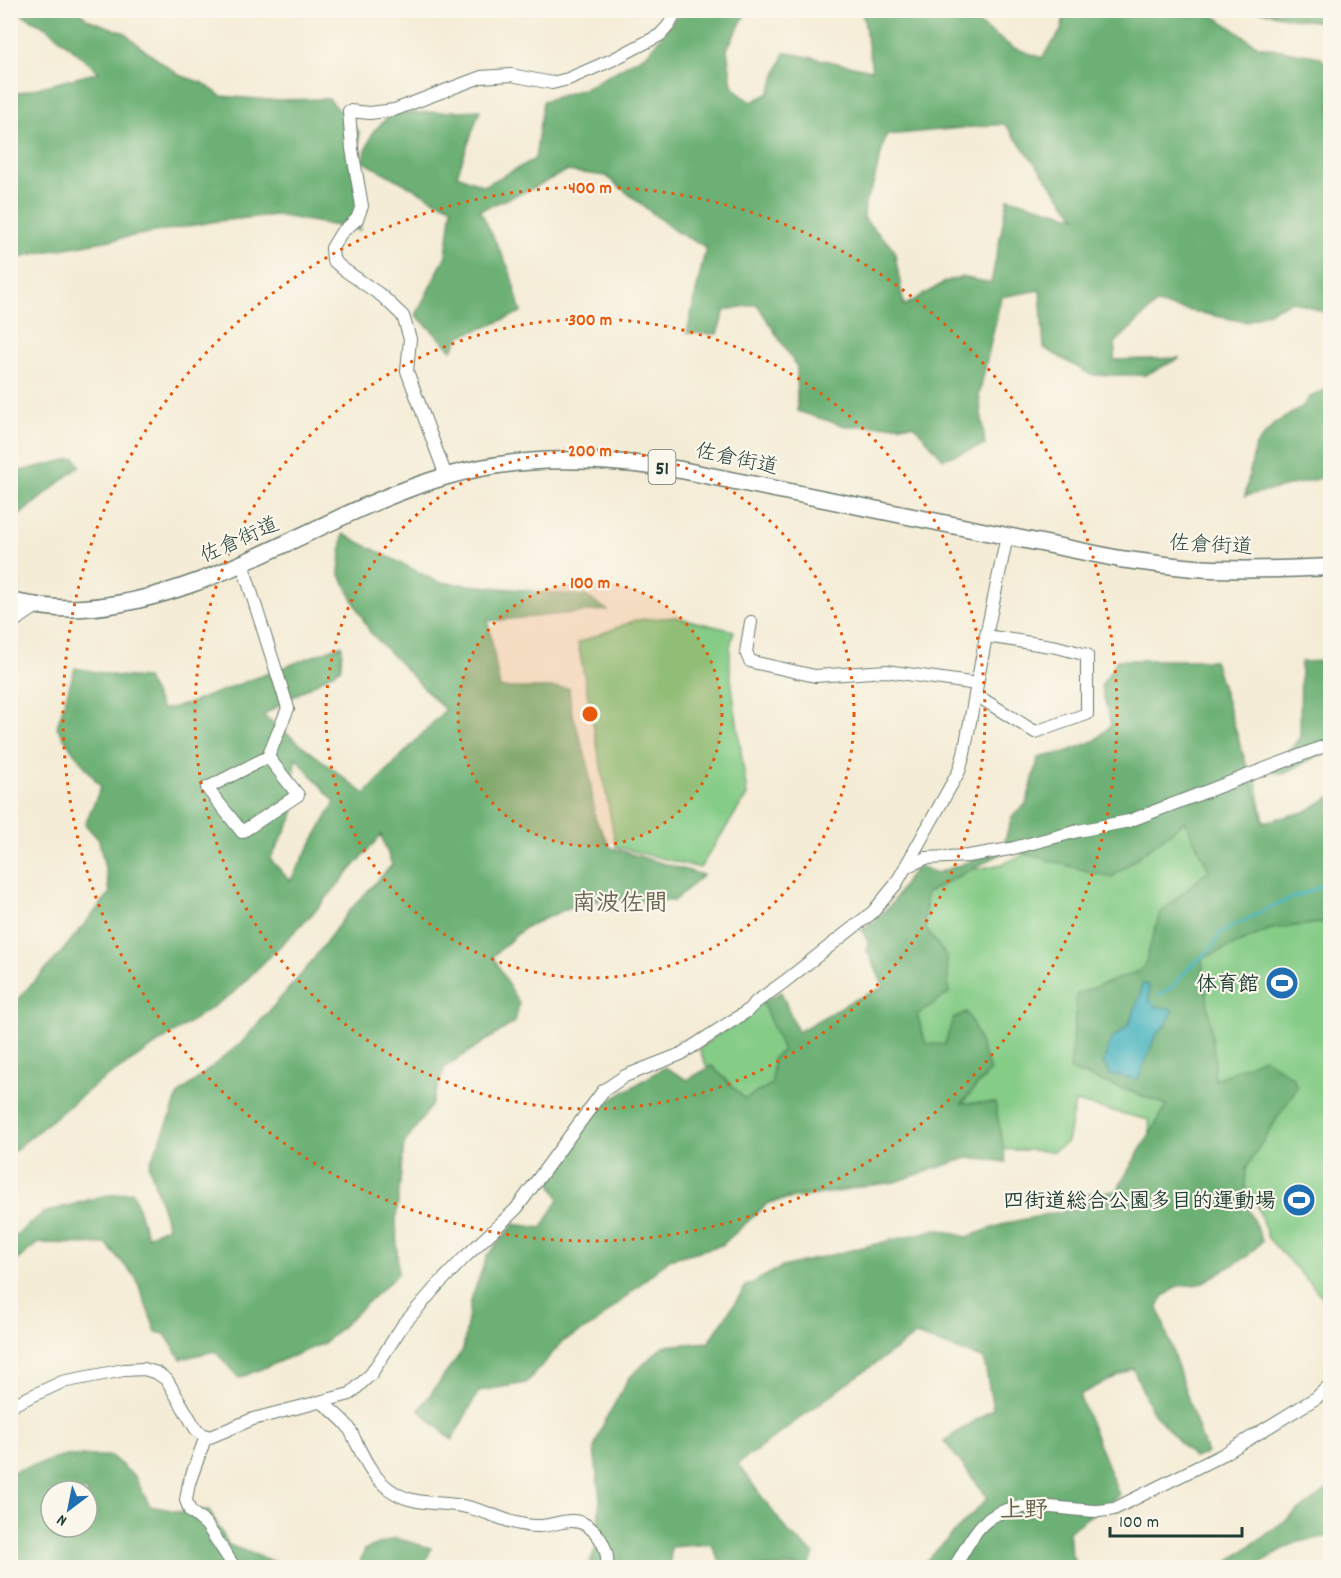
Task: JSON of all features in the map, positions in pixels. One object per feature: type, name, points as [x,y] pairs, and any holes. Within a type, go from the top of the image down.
[{"type":"highway","name":"佐倉街道","points":[[10,602],[36,607],[82,608],[129,603],[189,585],[371,503],[446,476],[479,468],[529,462],[602,460],[681,470],[1120,559],[1223,569],[1330,567]]},
{"type":"street","points":[[446,476],[407,371],[410,339],[403,316],[382,296],[333,260],[332,248],[341,233],[357,219],[362,206],[352,149],[349,111],[370,113],[394,110],[481,77],[511,75],[552,83],[568,79],[612,60],[660,35],[669,25],[677,10]]},
{"type":"street","points":[[10,1406],[62,1382],[124,1370],[144,1369],[157,1373],[167,1380],[197,1431],[210,1437],[253,1419],[350,1394],[372,1374],[404,1325],[436,1287],[516,1209],[603,1091],[626,1076],[681,1054],[746,1012],[873,912],[897,884],[959,771],[1007,536]]},
{"type":"street","points":[[242,563],[288,708],[268,756],[207,788],[243,832],[297,795],[268,756]]},
{"type":"street","points":[[10,624],[36,607]]},
{"type":"street","points":[[751,622],[746,652],[750,660],[757,663],[815,676],[886,671],[977,689],[1035,732],[1087,714],[1087,655],[1057,647],[986,636]]},
{"type":"street","points":[[908,862],[910,865],[926,858],[968,856],[1129,821],[1330,744]]},
{"type":"street","points":[[954,1568],[979,1528],[997,1514],[1009,1509],[1038,1506],[1098,1511],[1114,1509],[1224,1454],[1316,1398],[1330,1385]]},
{"type":"street","points":[[322,1402],[347,1425],[366,1464],[393,1492],[407,1499],[464,1506],[516,1524],[539,1527],[565,1521],[584,1524],[603,1543],[608,1557],[607,1568]]},
{"type":"street","points":[[206,1436],[189,1482],[186,1500],[190,1511],[206,1524],[235,1568]]},
{"type":"green space","points":[[78,10],[87,19],[125,33],[179,75],[203,83],[221,96],[270,100],[329,99],[359,132],[360,230],[276,215],[217,221],[27,255],[11,262],[10,95],[99,72],[46,27],[15,11]]},
{"type":"green space","points":[[681,11],[747,11],[727,49],[732,85],[752,102],[769,93],[785,52],[872,70],[861,11],[961,11],[1012,47],[1042,58],[1061,31],[1065,11],[1207,11],[1258,46],[1320,57],[1330,69],[1330,314],[1292,301],[1246,322],[1156,304],[1115,343],[1114,360],[1180,358],[1145,375],[1091,375],[1044,348],[1040,290],[1001,297],[979,395],[985,445],[943,459],[914,425],[845,426],[797,411],[797,367],[757,304],[725,310],[717,334],[687,333],[706,247],[675,231],[606,176],[566,171],[531,189],[480,210],[509,269],[521,312],[460,336],[452,350],[416,315],[446,255],[452,207],[362,161],[373,132],[391,114],[480,110],[457,175],[484,186],[535,159],[543,101],[586,88],[647,54]],"holes":[[[1005,124],[1076,217],[1008,198],[991,283],[962,277],[947,281],[904,306],[894,249],[864,219],[865,202],[872,188],[886,135]]]},
{"type":"green space","points":[[1258,11],[1330,11],[1330,23],[1291,18]]},
{"type":"green space","points":[[1330,388],[1330,476],[1245,496],[1255,447],[1274,424],[1301,408],[1310,397]]},
{"type":"green space","points":[[75,458],[80,466],[11,522],[11,473]]},
{"type":"green space","points":[[11,526],[19,588],[11,585]]},
{"type":"green space","points":[[343,534],[438,582],[586,596],[607,610],[488,621],[500,688],[569,688],[571,708],[588,764],[595,818],[611,848],[703,875],[674,901],[584,901],[524,928],[493,956],[519,1004],[515,1022],[445,1067],[431,1106],[404,1144],[396,1220],[398,1274],[324,1343],[239,1378],[215,1351],[181,1359],[165,1334],[156,1332],[136,1278],[106,1244],[38,1243],[11,1265],[11,1239],[43,1213],[103,1196],[133,1192],[147,1236],[168,1227],[149,1165],[178,1095],[243,1041],[306,969],[349,911],[392,865],[381,835],[317,909],[232,994],[94,1086],[12,1152],[11,1006],[60,954],[110,893],[99,840],[85,824],[101,787],[57,727],[75,668],[118,676],[146,678],[162,710],[187,704],[342,645],[341,668],[263,715],[365,794],[445,710],[370,632],[339,573]],"holes":[[[295,757],[335,802],[290,881],[270,859],[293,817]]]},
{"type":"green space","points":[[676,617],[734,631],[730,647],[730,671],[747,795],[700,868],[616,847],[578,643],[636,620]]},
{"type":"green space","points":[[1117,660],[1214,660],[1264,822],[1305,812],[1330,797],[1330,919],[1321,923],[1271,929],[1202,959],[1215,1060],[1214,1080],[1264,1058],[1292,1077],[1297,1087],[1246,1168],[1247,1205],[1262,1241],[1248,1256],[1200,1284],[1178,1286],[1163,1297],[1158,1307],[1207,1453],[1194,1458],[1151,1410],[1133,1368],[1079,1395],[1119,1495],[1069,1531],[1071,1554],[1079,1567],[920,1567],[988,1498],[944,1441],[993,1409],[984,1359],[916,1335],[738,1464],[787,1531],[814,1554],[808,1567],[723,1567],[711,1544],[671,1547],[670,1567],[593,1567],[590,1562],[596,1548],[600,1499],[594,1448],[603,1425],[628,1379],[663,1346],[709,1342],[746,1286],[782,1267],[937,1229],[967,1237],[1007,1223],[1078,1208],[1087,1194],[1117,1191],[1167,1105],[1070,1070],[1077,994],[1139,971],[1145,964],[1160,913],[1209,870],[1185,821],[1111,878],[1010,849],[926,893],[925,928],[947,957],[949,993],[917,1015],[926,1044],[945,1044],[953,1019],[966,1012],[974,1026],[990,1071],[962,1103],[995,1103],[1006,1162],[970,1157],[895,1182],[793,1196],[768,1203],[722,1245],[669,1259],[595,1324],[562,1342],[526,1383],[479,1391],[452,1440],[419,1410],[463,1350],[471,1300],[487,1256],[514,1224],[542,1228],[559,1199],[548,1177],[563,1162],[580,1136],[589,1116],[665,1067],[687,1080],[712,1066],[745,1099],[772,1084],[773,1058],[783,1050],[762,1002],[781,992],[798,1032],[850,1002],[884,987],[867,950],[869,944],[862,930],[877,919],[893,902],[918,866],[937,873],[1002,850],[1012,817],[1026,804],[1038,758],[1066,752],[1096,740],[1111,725],[1101,686]]},
{"type":"green space","points":[[1330,661],[1330,749],[1284,774],[1273,772],[1300,737],[1301,662]]},
{"type":"green space","points":[[1254,771],[1264,822],[1305,812],[1330,797],[1330,1305],[1268,1238],[1255,1199],[1152,1161],[1149,1120],[1075,1102],[1067,1142],[1054,1151],[928,1147],[892,1177],[843,1191],[767,1203],[699,1049],[762,1002],[783,1043],[902,993],[920,880],[1002,864],[1022,856],[1023,853],[1027,855]]},
{"type":"green space","points":[[65,1456],[111,1456],[135,1477],[150,1506],[181,1512],[209,1510],[229,1545],[275,1562],[282,1567],[11,1568],[11,1472]]},
{"type":"green space","points":[[1330,1488],[1330,1536],[1293,1543],[1254,1567],[1221,1567]]},
{"type":"green space","points":[[395,1538],[431,1548],[424,1567],[358,1567],[365,1549]]},
{"type":"water","points":[[1142,984],[1149,987],[1149,1000],[1153,1006],[1172,1009],[1173,1012],[1165,1026],[1156,1035],[1138,1080],[1110,1074],[1103,1063],[1111,1040],[1129,1024]]},
{"type":"waterway","points":[[1160,995],[1173,986],[1211,949],[1220,933],[1275,905],[1320,887],[1330,875]]},
{"type":"waterway","points":[[1151,1005],[1154,1002]]},
{"type":"place","name":"体育館","points":[[1282,983]]},
{"type":"place","name":"四街道総合公園多目的運動場","points":[[1299,1200]]},
{"type":"district","name":"南波佐間","points":[[620,902]]},
{"type":"district","name":"上野","points":[[1024,1509]]}]
